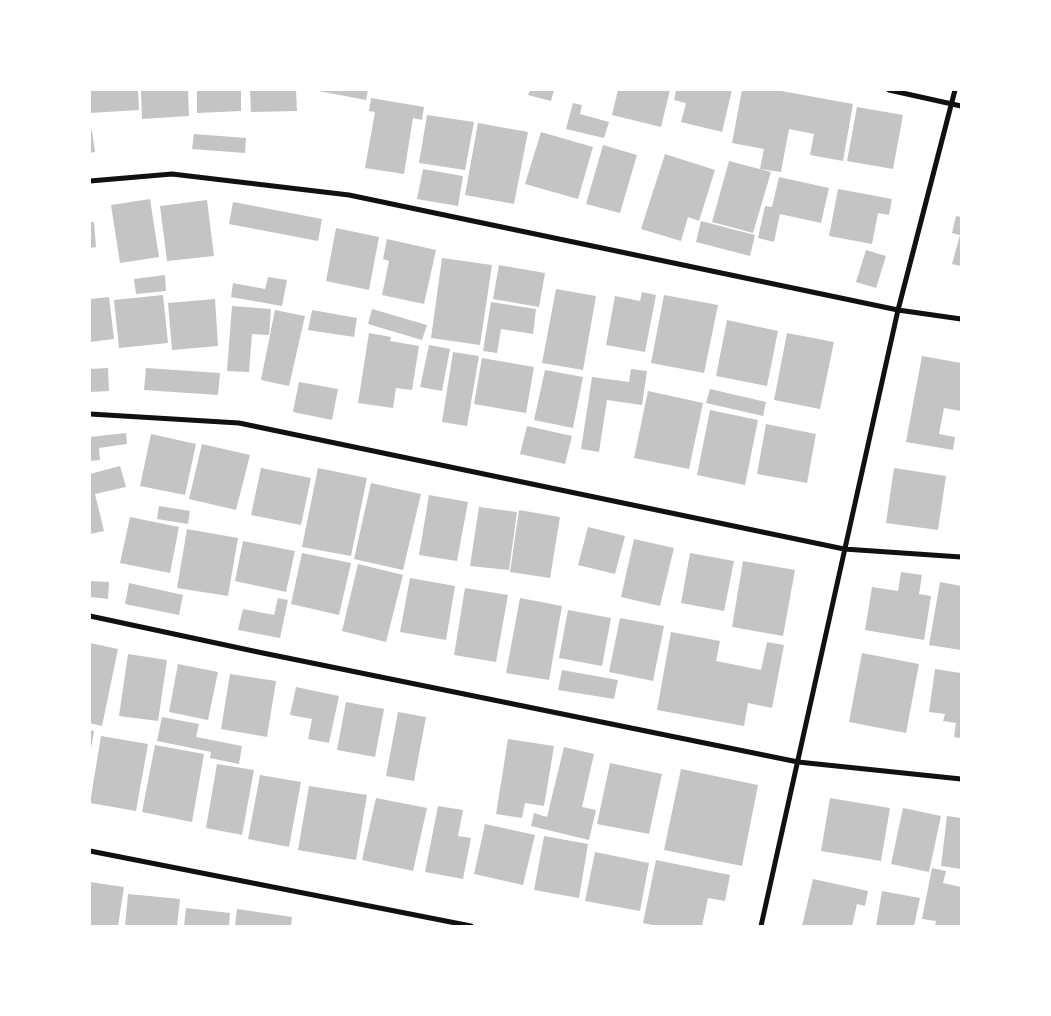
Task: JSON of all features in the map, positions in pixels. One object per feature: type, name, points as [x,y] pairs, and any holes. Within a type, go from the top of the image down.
[{"type":"street","points":[[889,90],[961,106]]},
{"type":"street","points":[[761,926],[898,310],[955,90]]},
{"type":"street","points":[[90,180],[172,174],[349,196],[898,310],[961,318]]},
{"type":"street","points":[[90,414],[239,423],[844,549],[961,557]]},
{"type":"street","points":[[90,616],[798,762],[961,779]]},
{"type":"street","points":[[90,851],[471,926]]},
{"type":"building","points":[[90,90],[138,90],[139,110],[90,113]]},
{"type":"building","points":[[141,90],[188,90],[189,116],[142,119]]},
{"type":"building","points":[[197,90],[241,90],[241,111],[197,113]]},
{"type":"building","points":[[250,90],[296,90],[297,111],[251,112]]},
{"type":"building","points":[[313,90],[368,90],[366,100]]},
{"type":"building","points":[[530,90],[554,90],[551,101],[528,95]]},
{"type":"building","points":[[618,90],[670,90],[661,127],[612,115]]},
{"type":"building","points":[[676,90],[732,90],[722,132],[681,122],[686,103],[674,100]]},
{"type":"building","points":[[742,90],[776,90],[853,104],[843,161],[810,155],[814,134],[789,129],[781,172],[760,169],[764,149],[732,143]]},
{"type":"building","points":[[371,98],[424,107],[422,120],[413,118],[404,174],[365,168],[375,112],[369,111]]},
{"type":"building","points":[[573,103],[582,105],[580,114],[609,122],[604,138],[566,129]]},
{"type":"building","points":[[857,107],[903,115],[893,169],[847,161]]},
{"type":"building","points":[[427,115],[474,122],[465,170],[419,163]]},
{"type":"building","points":[[478,123],[528,132],[514,204],[465,195]]},
{"type":"building","points":[[90,131],[92,131],[95,152],[90,153]]},
{"type":"building","points":[[541,132],[593,147],[578,199],[525,184]]},
{"type":"building","points":[[194,134],[246,138],[245,153],[192,149]]},
{"type":"building","points":[[603,145],[637,155],[620,213],[586,204]]},
{"type":"building","points":[[665,154],[715,170],[699,221],[688,217],[681,241],[641,229]]},
{"type":"building","points":[[729,161],[771,172],[753,233],[712,222]]},
{"type":"building","points":[[423,169],[463,176],[458,206],[417,199]]},
{"type":"building","points":[[779,177],[829,188],[821,223],[780,214],[774,242],[758,238],[765,206],[772,207]]},
{"type":"building","points":[[838,189],[892,199],[889,215],[878,213],[872,244],[829,236]]},
{"type":"building","points":[[150,199],[159,257],[120,263],[111,205]]},
{"type":"building","points":[[207,200],[214,256],[167,261],[160,206]]},
{"type":"building","points":[[233,202],[322,219],[318,241],[229,224]]},
{"type":"building","points":[[956,216],[961,217],[961,266],[952,264],[960,235],[952,233]]},
{"type":"building","points":[[701,221],[755,235],[750,256],[696,242]]},
{"type":"building","points":[[90,222],[94,222],[96,247],[90,248]]},
{"type":"building","points":[[336,228],[379,237],[369,290],[326,281]]},
{"type":"building","points":[[387,239],[436,250],[424,304],[382,295],[389,261],[383,259]]},
{"type":"building","points":[[866,250],[886,256],[876,288],[856,282]]},
{"type":"building","points":[[442,258],[492,265],[480,345],[431,338]]},
{"type":"building","points":[[499,265],[545,273],[539,307],[493,299]]},
{"type":"building","points":[[165,275],[166,291],[136,294],[134,279]]},
{"type":"building","points":[[268,277],[287,280],[282,306],[231,297],[233,283],[265,289]]},
{"type":"building","points":[[556,289],[596,296],[583,370],[542,363]]},
{"type":"building","points":[[642,292],[656,295],[645,352],[606,345],[615,296],[640,301]]},
{"type":"building","points":[[163,295],[168,343],[119,348],[114,300]]},
{"type":"building","points":[[664,295],[718,305],[704,373],[651,363]]},
{"type":"building","points":[[109,297],[114,339],[90,342],[90,299]]},
{"type":"building","points":[[215,299],[218,346],[172,350],[168,303]]},
{"type":"building","points":[[491,302],[536,309],[533,334],[501,329],[497,353],[483,351]]},
{"type":"building","points":[[232,306],[271,309],[269,335],[252,334],[249,372],[227,371]]},
{"type":"building","points":[[372,309],[427,325],[422,340],[368,324]]},
{"type":"building","points":[[275,310],[305,316],[289,386],[261,380]]},
{"type":"building","points":[[312,310],[357,318],[354,337],[308,330]]},
{"type":"building","points":[[727,320],[778,331],[767,386],[716,376]]},
{"type":"building","points":[[369,333],[391,337],[390,341],[419,346],[412,390],[396,388],[393,408],[358,403]]},
{"type":"building","points":[[787,333],[834,342],[820,409],[774,400]]},
{"type":"building","points":[[429,345],[450,349],[442,391],[420,387]]},
{"type":"building","points":[[453,352],[479,356],[467,426],[442,422]]},
{"type":"building","points":[[922,356],[961,363],[961,411],[944,408],[939,434],[955,437],[953,450],[906,442]]},
{"type":"building","points":[[482,358],[534,367],[526,413],[474,404]]},
{"type":"building","points":[[108,368],[109,391],[90,392],[90,369]]},
{"type":"building","points":[[146,368],[220,373],[218,395],[144,390]]},
{"type":"building","points":[[631,369],[647,371],[642,405],[607,400],[599,452],[581,449],[592,377],[629,382]]},
{"type":"building","points":[[545,370],[583,377],[573,428],[534,420]]},
{"type":"building","points":[[299,382],[338,389],[332,420],[293,412]]},
{"type":"building","points":[[710,389],[766,402],[763,416],[706,403]]},
{"type":"building","points":[[648,391],[703,403],[689,469],[634,458]]},
{"type":"building","points":[[710,410],[758,420],[745,485],[697,475]]},
{"type":"building","points":[[766,424],[816,434],[807,483],[757,474]]},
{"type":"building","points":[[527,426],[572,436],[565,464],[520,454]]},
{"type":"building","points":[[126,433],[127,444],[99,448],[100,460],[90,461],[90,437]]},
{"type":"building","points":[[151,434],[196,444],[185,495],[140,486]]},
{"type":"building","points":[[202,444],[250,455],[236,510],[189,499]]},
{"type":"building","points":[[120,466],[126,487],[95,494],[104,531],[90,534],[90,474]]},
{"type":"building","points":[[261,468],[311,478],[301,525],[251,515]]},
{"type":"building","points":[[318,468],[367,478],[351,556],[302,547]]},
{"type":"building","points":[[894,468],[946,476],[938,530],[886,523]]},
{"type":"building","points":[[371,483],[421,494],[403,570],[354,559]]},
{"type":"building","points":[[429,495],[468,502],[457,561],[419,555]]},
{"type":"building","points":[[159,506],[190,511],[188,524],[157,519]]},
{"type":"building","points":[[479,507],[517,512],[509,570],[470,566]]},
{"type":"building","points":[[519,510],[560,517],[550,578],[510,572]]},
{"type":"building","points":[[130,517],[179,527],[170,573],[120,563]]},
{"type":"building","points":[[588,527],[625,536],[615,574],[578,565]]},
{"type":"building","points":[[187,529],[238,538],[228,596],[177,588]]},
{"type":"building","points":[[634,539],[674,548],[660,606],[621,597]]},
{"type":"building","points":[[243,541],[295,551],[286,592],[235,581]]},
{"type":"building","points":[[302,553],[351,563],[339,615],[291,604]]},
{"type":"building","points":[[690,553],[734,561],[724,611],[681,603]]},
{"type":"building","points":[[743,561],[795,570],[783,636],[732,627]]},
{"type":"building","points":[[358,564],[403,575],[386,642],[342,631]]},
{"type":"building","points":[[901,572],[922,575],[919,594],[931,596],[924,640],[865,630],[872,587],[898,591]]},
{"type":"building","points":[[410,578],[455,586],[446,640],[400,632]]},
{"type":"building","points":[[90,581],[109,582],[108,599],[90,597]]},
{"type":"building","points":[[940,582],[961,586],[961,650],[929,645]]},
{"type":"building","points":[[129,583],[183,595],[179,615],[125,604]]},
{"type":"building","points":[[465,588],[508,595],[496,662],[454,655]]},
{"type":"building","points":[[278,598],[288,600],[280,638],[238,630],[243,609],[274,615]]},
{"type":"building","points":[[520,598],[562,606],[549,680],[506,673]]},
{"type":"building","points":[[568,610],[611,618],[602,666],[559,658]]},
{"type":"building","points":[[620,618],[664,626],[653,681],[609,672]]},
{"type":"building","points":[[671,632],[720,641],[716,661],[761,670],[767,642],[784,645],[772,708],[748,703],[744,726],[657,710]]},
{"type":"building","points":[[90,643],[118,649],[102,726],[90,723]]},
{"type":"building","points":[[862,653],[919,664],[906,733],[849,722]]},
{"type":"building","points":[[128,654],[167,660],[158,721],[119,716]]},
{"type":"building","points":[[178,664],[218,672],[208,720],[169,712]]},
{"type":"building","points":[[935,669],[961,673],[961,738],[954,737],[956,723],[943,721],[945,714],[929,712]]},
{"type":"building","points":[[562,670],[618,680],[614,699],[558,690]]},
{"type":"building","points":[[230,674],[276,681],[267,737],[221,729]]},
{"type":"building","points":[[296,687],[339,696],[329,743],[308,739],[312,719],[290,715]]},
{"type":"building","points":[[346,702],[384,709],[375,757],[337,750]]},
{"type":"building","points":[[398,712],[426,717],[414,781],[386,776]]},
{"type":"building","points":[[162,717],[199,724],[196,737],[242,746],[239,764],[210,758],[211,752],[157,741]]},
{"type":"building","points":[[90,730],[94,731],[91,749],[90,749]]},
{"type":"building","points":[[101,736],[148,744],[136,811],[90,803]]},
{"type":"building","points":[[508,739],[554,746],[544,806],[525,803],[522,818],[496,814]]},
{"type":"building","points":[[155,745],[204,754],[192,822],[142,812]]},
{"type":"building","points":[[564,747],[594,754],[582,807],[596,810],[589,840],[531,826],[534,813],[547,817]]},
{"type":"building","points":[[610,763],[662,774],[649,834],[597,824]]},
{"type":"building","points":[[217,764],[254,770],[242,835],[206,828]]},
{"type":"building","points":[[681,769],[758,785],[742,866],[664,850]]},
{"type":"building","points":[[260,775],[301,782],[289,847],[248,839]]},
{"type":"building","points":[[309,786],[367,795],[356,860],[298,850]]},
{"type":"building","points":[[376,798],[427,808],[413,871],[362,860]]},
{"type":"building","points":[[830,798],[890,808],[881,861],[821,851]]},
{"type":"building","points":[[438,806],[463,810],[458,836],[471,838],[463,879],[425,872]]},
{"type":"building","points":[[903,808],[941,816],[929,872],[891,864]]},
{"type":"building","points":[[947,816],[961,818],[961,869],[941,866]]},
{"type":"building","points":[[485,824],[535,835],[523,885],[474,874]]},
{"type":"building","points":[[544,836],[588,844],[579,898],[534,890]]},
{"type":"building","points":[[595,852],[649,863],[640,911],[585,901]]},
{"type":"building","points":[[656,860],[730,875],[725,901],[708,898],[702,926],[657,926],[643,923]]},
{"type":"building","points":[[932,868],[946,871],[943,883],[961,887],[961,926],[935,926],[936,921],[922,919]]},
{"type":"building","points":[[813,879],[868,891],[865,906],[857,904],[852,926],[802,926]]},
{"type":"building","points":[[90,882],[124,887],[118,926],[90,926]]},
{"type":"building","points":[[882,891],[920,898],[914,926],[876,926]]},
{"type":"building","points":[[128,894],[180,899],[177,926],[125,926]]},
{"type":"building","points":[[186,908],[230,913],[229,926],[184,926]]},
{"type":"building","points":[[237,909],[292,917],[291,926],[235,926]]}]
